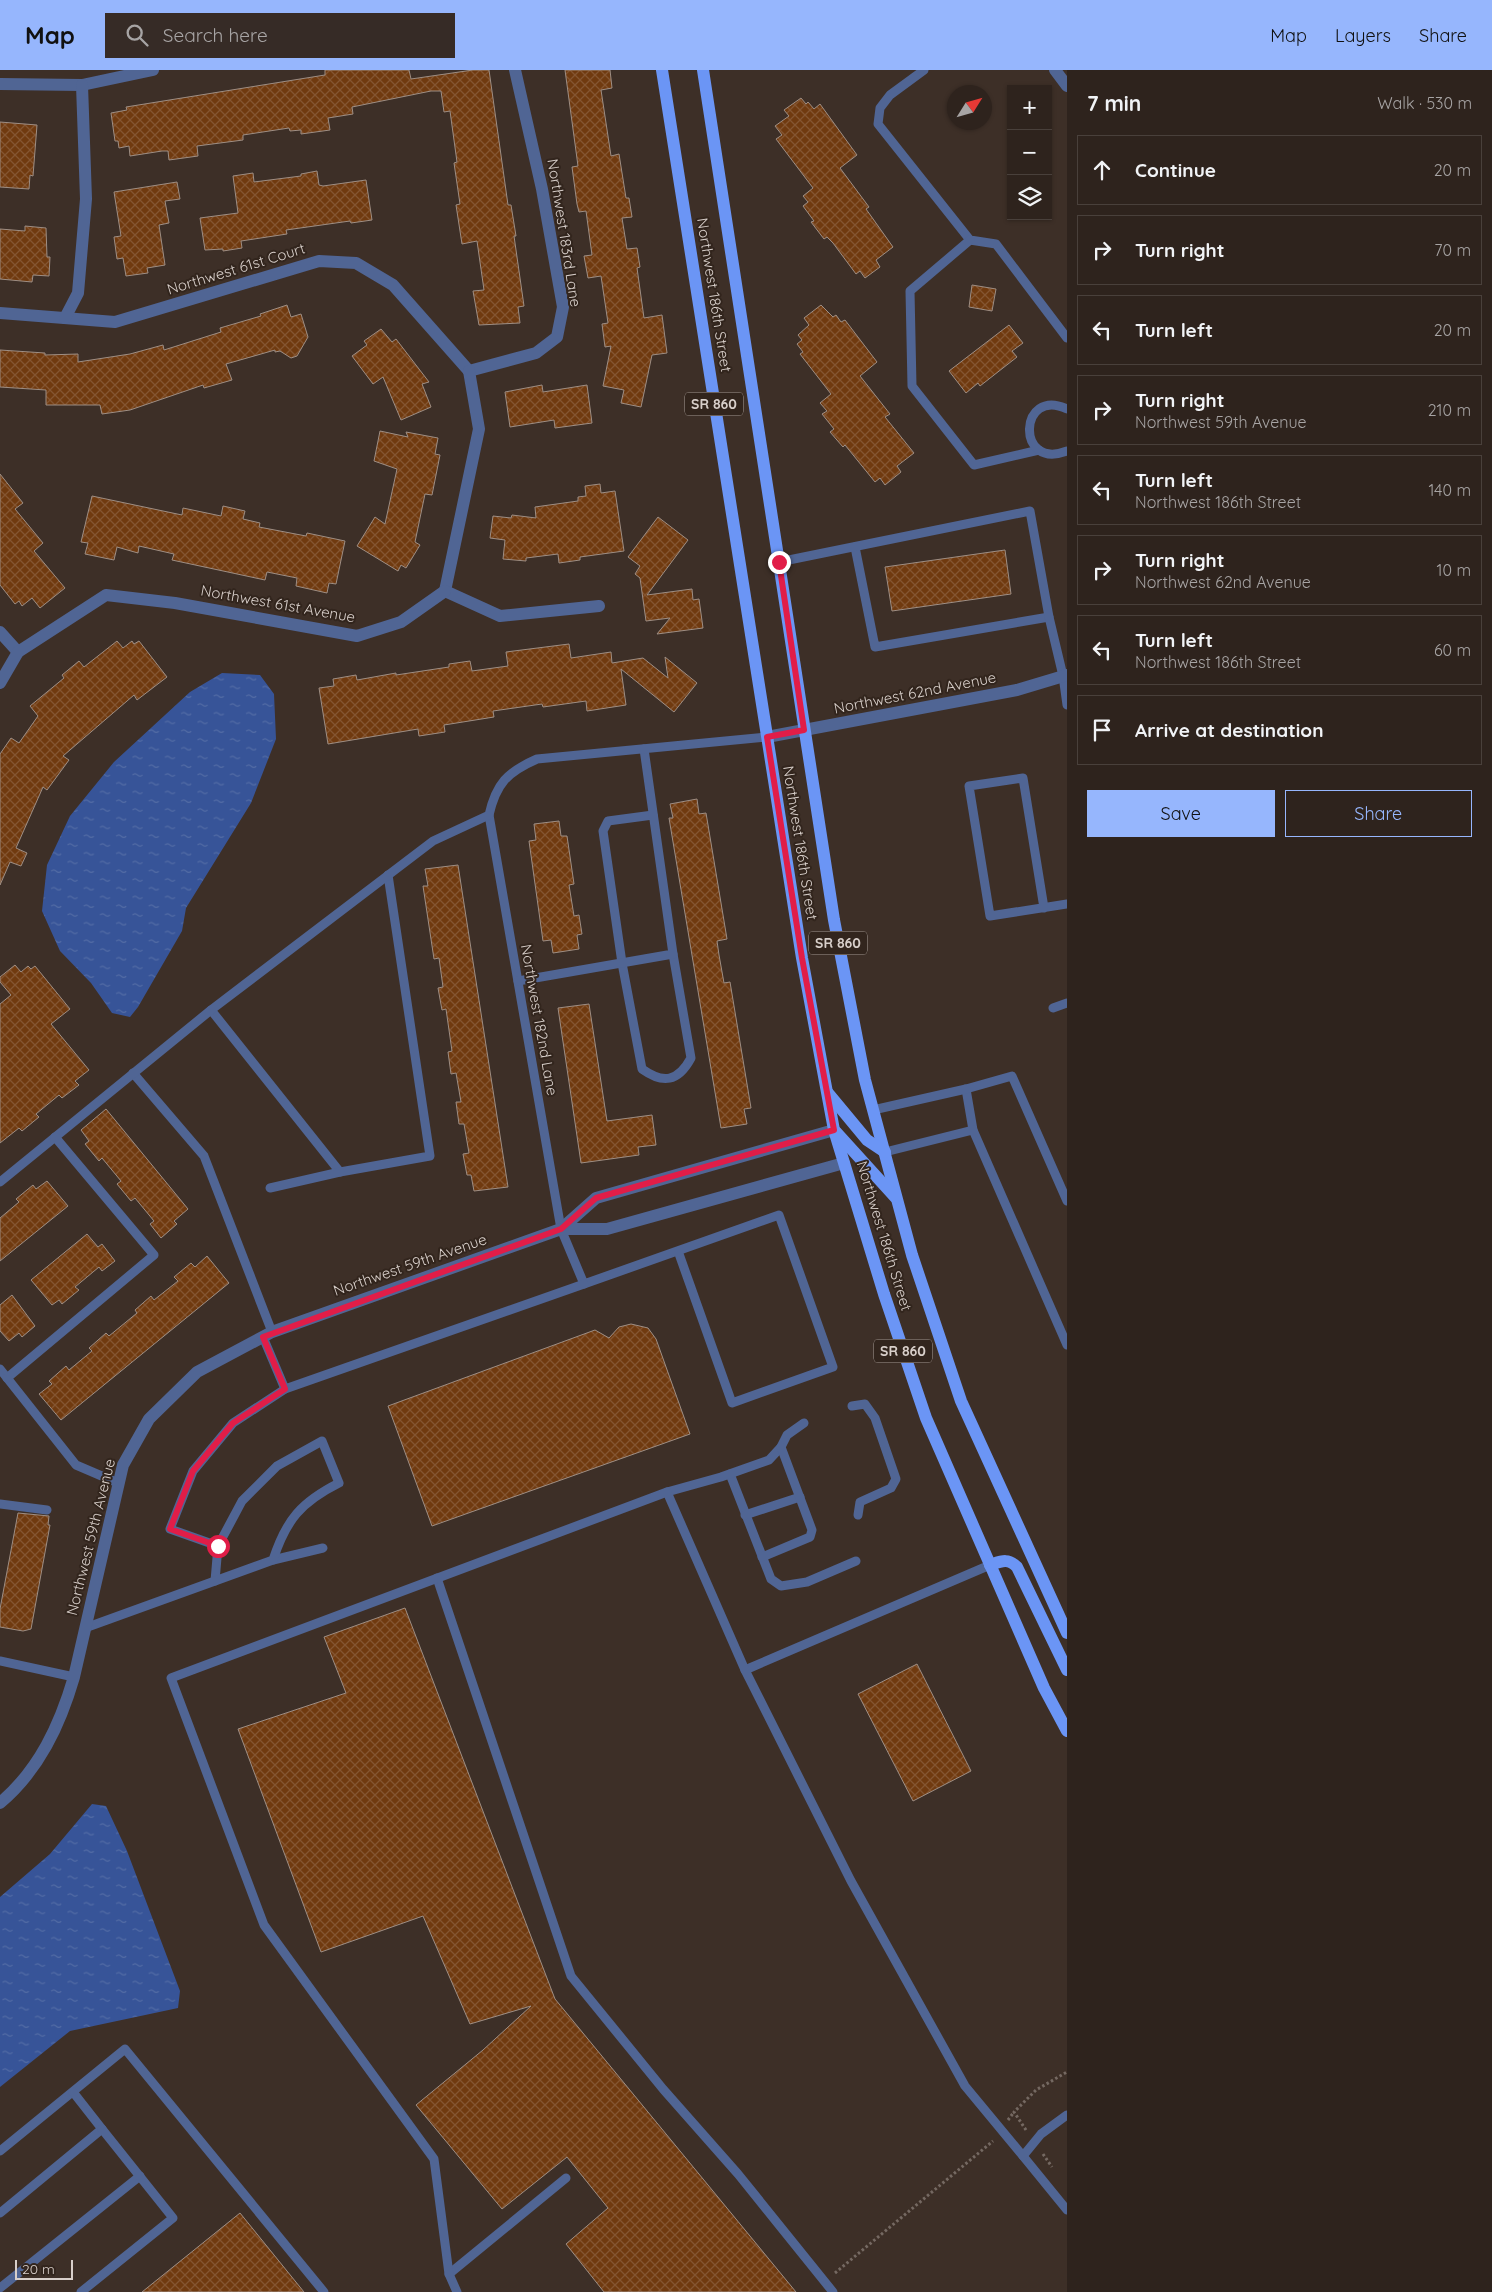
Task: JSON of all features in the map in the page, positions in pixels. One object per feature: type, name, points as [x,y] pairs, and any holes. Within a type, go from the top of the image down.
[{"type":"main road","name":"Northwest 186th Street","points":[[662,70],[802,958],[834,1130],[884,1294],[926,1418],[1044,1688],[1067,1731]]},
{"type":"main road","name":"Northwest 186th Street","points":[[703,70],[834,920],[873,1110],[912,1255],[961,1401],[1067,1633]]},
{"type":"main road","points":[[826,1091],[866,1140],[885,1152]]},
{"type":"main road","points":[[834,1130],[897,1198]]},
{"type":"main road","points":[[990,1565],[1005,1560],[1012,1562],[1017,1567],[1067,1670]]},
{"type":"street","points":[[0,84],[82,86],[152,70]]},
{"type":"street","name":"Northwest 183rd Lane","points":[[469,371],[536,353],[557,337],[563,307],[542,189],[516,70]]},
{"type":"street","points":[[1055,70],[1067,86]]},
{"type":"street","points":[[65,318],[78,293],[86,199],[82,86]]},
{"type":"street","name":"Northwest 61st Court","points":[[0,314],[116,322],[319,261],[356,263],[393,285],[469,371]]},
{"type":"street","points":[[469,371],[479,429],[445,590],[500,616],[599,606]]},
{"type":"street","name":"Northwest 61st Avenue","points":[[0,683],[18,652],[106,595],[175,603],[357,636],[401,622],[445,590]]},
{"type":"street","points":[[0,632],[18,652]]},
{"type":"street","name":"Northwest 62nd Avenue","points":[[767,737],[1017,690],[1065,675]]},
{"type":"street","name":"Northwest 59th Avenue","points":[[561,1229],[596,1198],[834,1130]]},
{"type":"street","name":"Northwest 59th Avenue","points":[[0,1803],[28,1774],[48,1746],[64,1710],[74,1677],[123,1464],[150,1419],[197,1372],[267,1334],[561,1229],[607,1229],[844,1163]]},
{"type":"lane","points":[[924,70],[890,95],[880,108],[878,124],[970,240],[996,244],[1067,338]]},
{"type":"lane","points":[[970,240],[910,291],[912,386],[974,465],[1039,450]]},
{"type":"lane","points":[[1067,409],[1059,405],[1049,405],[1040,408],[1033,415],[1029,424],[1029,434],[1032,443],[1039,450],[1048,454],[1058,454],[1067,451]]},
{"type":"lane","points":[[779,562],[1030,511],[1049,617],[1065,675],[1067,705]]},
{"type":"lane","points":[[855,547],[875,647],[1049,617]]},
{"type":"lane","points":[[0,1182],[211,1010],[433,841],[489,815],[493,796],[504,780],[518,767],[537,759],[767,737]]},
{"type":"lane","points":[[644,749],[672,954],[690,1058],[683,1072],[666,1079],[654,1077],[642,1068],[622,963],[603,831],[608,821],[653,815]]},
{"type":"lane","points":[[1044,908],[1023,778],[970,786],[990,916],[1044,908],[1067,904]]},
{"type":"lane","name":"Northwest 182nd Lane","points":[[489,815],[561,1229],[584,1284]]},
{"type":"lane","points":[[270,1188],[340,1172],[430,1156],[388,875]]},
{"type":"lane","points":[[518,981],[672,954]]},
{"type":"lane","points":[[1053,1008],[1067,1003]]},
{"type":"lane","points":[[211,1010],[340,1172]]},
{"type":"lane","points":[[133,1073],[204,1156],[285,1389]]},
{"type":"lane","points":[[873,1110],[966,1089],[1012,1076],[1067,1201]]},
{"type":"lane","points":[[966,1089],[973,1130],[1067,1345]]},
{"type":"lane","points":[[885,1152],[973,1130]]},
{"type":"lane","points":[[6,1378],[154,1255],[55,1137]]},
{"type":"lane","points":[[218,1546],[170,1529],[193,1471],[233,1423],[285,1389],[779,1215],[833,1367],[732,1402],[678,1251]]},
{"type":"lane","points":[[0,1369],[76,1465],[118,1483]]},
{"type":"lane","points":[[852,1406],[865,1404],[875,1418],[896,1479],[891,1488],[860,1502],[858,1515]]},
{"type":"lane","points":[[457,2292],[449,2274],[434,2159],[264,1925],[171,1678],[667,1492],[730,1474],[769,1460],[781,1447],[787,1435],[804,1423]]},
{"type":"lane","points":[[215,1581],[218,1546],[242,1501],[277,1466],[322,1441],[339,1483],[315,1495],[295,1513],[281,1535],[272,1560]]},
{"type":"lane","points":[[762,1557],[810,1537],[812,1530],[781,1447]]},
{"type":"lane","points":[[730,1474],[771,1579],[780,1586],[807,1582],[856,1561]]},
{"type":"lane","points":[[667,1492],[745,1670],[821,1824],[889,1950],[965,2086],[1067,2210]]},
{"type":"lane","points":[[745,1515],[800,1497]]},
{"type":"lane","points":[[0,1505],[47,1510]]},
{"type":"lane","points":[[85,1628],[272,1560],[323,1548]]},
{"type":"lane","points":[[745,1670],[990,1565]]},
{"type":"lane","points":[[437,1578],[571,1976],[663,2089],[732,2167],[833,2292]]},
{"type":"lane","points":[[0,1661],[74,1677]]},
{"type":"lane","points":[[0,2151],[126,2049],[324,2292]]},
{"type":"lane","points":[[73,2092],[173,2218],[81,2292]]},
{"type":"lane","points":[[1023,2156],[1041,2134],[1067,2115]]},
{"type":"lane","points":[[0,2212],[102,2129]]},
{"type":"lane","points":[[0,2288],[140,2176]]},
{"type":"lane","points":[[449,2274],[566,2178]]},
{"type":"path","points":[[824,2281],[992,2144],[1014,2112]]},
{"type":"water","points":[[222,673],[260,675],[274,694],[276,739],[251,803],[186,908],[182,931],[138,1007],[130,1017],[112,1013],[91,983],[60,951],[42,911],[47,865],[70,816],[114,762],[190,692]]},
{"type":"water","points":[[92,1804],[106,1806],[127,1851],[180,1991],[178,2008],[70,2031],[0,2087],[0,1897],[50,1854]]},
{"type":"building","points":[[325,70],[409,70],[411,79],[473,70],[489,70],[508,205],[511,205],[516,236],[514,236],[524,306],[518,307],[520,323],[479,325],[473,291],[484,290],[477,241],[462,244],[456,205],[460,204],[454,163],[457,162],[450,111],[444,112],[441,91],[431,91],[352,107],[353,114],[328,118],[330,130],[301,134],[301,130],[290,131],[289,128],[243,135],[243,140],[197,146],[198,156],[169,160],[168,151],[162,151],[130,156],[129,146],[119,148],[118,141],[115,141],[111,113],[127,110],[126,107],[325,75]]},
{"type":"building","points":[[565,70],[610,70],[612,88],[601,90],[611,156],[619,154],[626,198],[629,198],[632,217],[622,218],[627,249],[637,248],[640,267],[637,268],[644,318],[662,315],[667,353],[652,355],[641,407],[621,403],[624,390],[603,386],[611,346],[605,347],[602,324],[608,323],[601,276],[588,278],[584,256],[592,255],[586,211],[579,212],[577,204],[572,167],[578,166]]},
{"type":"building","points":[[801,98],[814,109],[820,104],[857,155],[840,168],[869,207],[866,209],[893,247],[876,260],[880,267],[865,278],[860,271],[856,274],[833,243],[827,237],[824,239],[811,222],[814,221],[803,206],[808,202],[803,196],[813,188],[776,139],[782,135],[775,126],[789,116],[784,110]]},
{"type":"building","points":[[0,122],[37,125],[33,176],[30,175],[29,189],[0,187]]},
{"type":"building","points":[[317,171],[319,185],[323,186],[366,180],[372,220],[351,223],[350,221],[286,230],[287,234],[241,241],[242,248],[223,251],[223,249],[205,250],[200,218],[238,213],[233,176],[253,173],[254,182],[301,176],[301,174]]},
{"type":"building","points":[[177,182],[180,199],[165,201],[169,223],[159,225],[165,265],[147,268],[148,273],[126,276],[123,258],[117,259],[114,237],[121,236],[114,192]]},
{"type":"building","points":[[25,226],[46,228],[47,257],[50,257],[49,276],[33,275],[32,282],[0,279],[0,229],[25,231]]},
{"type":"building","points":[[972,285],[996,289],[992,311],[969,307]]},
{"type":"building","points":[[287,305],[291,317],[301,314],[308,337],[297,356],[291,358],[280,351],[275,352],[275,350],[226,364],[232,380],[204,388],[203,385],[130,410],[102,414],[100,405],[46,405],[46,390],[0,387],[0,350],[45,353],[45,355],[78,354],[78,362],[130,354],[163,345],[164,350],[221,332],[220,328],[261,316],[260,314]]},
{"type":"building","points":[[821,305],[833,317],[836,315],[841,322],[845,320],[877,362],[860,376],[890,414],[885,417],[914,453],[897,466],[901,472],[885,485],[880,478],[875,482],[845,445],[843,447],[830,432],[834,429],[822,414],[827,411],[820,403],[831,394],[800,354],[803,352],[797,344],[802,340],[798,335],[809,325],[804,318]]},
{"type":"building","points":[[1009,325],[1023,343],[1012,351],[1017,357],[980,386],[978,383],[966,393],[949,371]]},
{"type":"building","points":[[381,329],[392,342],[396,339],[429,382],[422,384],[431,407],[401,420],[383,377],[373,384],[352,356],[367,345],[364,341]]},
{"type":"building","points":[[542,385],[543,392],[587,385],[592,423],[555,428],[554,420],[510,427],[505,392]]},
{"type":"building","points":[[380,431],[408,437],[406,432],[438,438],[435,454],[440,455],[432,495],[425,494],[415,542],[420,545],[406,568],[401,565],[398,571],[357,546],[375,517],[385,524],[397,469],[374,461]]},
{"type":"building","points":[[0,474],[23,503],[15,509],[43,543],[34,551],[65,588],[40,608],[32,598],[22,606],[19,601],[15,604],[0,585]]},
{"type":"building","points":[[600,484],[601,493],[615,491],[624,551],[580,557],[580,560],[559,563],[558,554],[526,558],[526,561],[503,559],[505,540],[490,538],[493,516],[511,518],[512,515],[536,518],[535,507],[578,501],[578,497],[586,496],[585,486]]},
{"type":"building","points":[[92,496],[182,515],[183,508],[221,516],[223,506],[245,511],[243,519],[260,523],[259,527],[306,536],[307,533],[345,541],[336,584],[329,583],[327,593],[296,586],[297,578],[267,572],[265,580],[172,560],[174,554],[139,546],[138,553],[117,547],[114,560],[85,554],[88,543],[81,542]]},
{"type":"building","points":[[658,517],[688,540],[647,595],[692,589],[693,600],[699,599],[703,628],[657,634],[670,618],[646,621],[640,578],[635,574],[640,566],[628,557]]},
{"type":"building","points":[[1005,550],[1011,594],[892,611],[885,567]]},
{"type":"building","points":[[117,641],[123,648],[132,641],[134,644],[139,641],[167,677],[137,700],[134,695],[63,756],[69,760],[47,790],[43,787],[16,848],[27,853],[21,866],[10,862],[0,885],[0,754],[11,738],[19,743],[38,716],[30,706],[64,678],[62,675],[79,661],[84,667]]},
{"type":"building","points":[[569,644],[571,658],[611,652],[612,663],[643,658],[668,678],[665,657],[697,683],[674,712],[621,669],[626,705],[587,711],[586,701],[543,707],[542,704],[493,711],[494,717],[444,725],[445,732],[419,736],[418,729],[328,744],[319,688],[334,686],[333,679],[356,675],[357,680],[396,673],[396,675],[449,667],[449,664],[470,661],[472,671],[508,666],[506,652]]},
{"type":"building","points":[[697,799],[699,814],[706,813],[727,939],[717,941],[719,955],[724,983],[730,982],[751,1108],[744,1109],[747,1124],[721,1128],[669,818],[673,818],[670,804]]},
{"type":"building","points":[[559,821],[561,836],[567,836],[574,884],[569,885],[574,916],[579,915],[582,934],[577,935],[579,949],[553,953],[551,940],[543,941],[529,841],[536,840],[534,824]]},
{"type":"building","points":[[458,865],[508,1187],[474,1191],[471,1175],[467,1175],[463,1154],[469,1153],[464,1124],[459,1124],[456,1102],[461,1102],[456,1073],[451,1074],[448,1052],[452,1051],[446,1009],[442,1010],[438,988],[443,987],[439,958],[434,959],[423,886],[428,886],[425,869]]},
{"type":"building","points":[[15,965],[21,972],[28,966],[31,969],[35,966],[70,1009],[51,1024],[89,1070],[75,1081],[79,1085],[62,1098],[59,1095],[36,1114],[39,1117],[22,1131],[19,1128],[0,1143],[0,1004],[11,995],[0,982],[0,977]]},
{"type":"building","points":[[589,1004],[607,1121],[652,1115],[656,1145],[638,1147],[639,1155],[581,1163],[558,1008]]},
{"type":"building","points":[[106,1109],[188,1209],[174,1221],[177,1224],[161,1238],[150,1224],[154,1221],[135,1198],[131,1201],[117,1184],[121,1181],[102,1158],[99,1161],[85,1144],[89,1141],[81,1130]]},
{"type":"building","points":[[47,1181],[68,1206],[0,1261],[0,1218],[19,1202],[16,1199],[33,1185],[36,1189]]},
{"type":"building","points":[[87,1234],[98,1247],[102,1244],[115,1261],[102,1271],[99,1267],[75,1287],[79,1290],[62,1304],[59,1300],[52,1305],[31,1280]]},
{"type":"building","points":[[207,1256],[229,1283],[61,1420],[39,1394],[52,1384],[49,1381],[66,1366],[69,1370],[92,1351],[89,1348],[106,1333],[109,1336],[137,1313],[135,1310],[151,1296],[154,1300],[178,1281],[174,1277],[191,1263],[195,1267]]},
{"type":"building","points":[[12,1295],[35,1326],[22,1337],[19,1333],[9,1341],[0,1331],[0,1305]]},
{"type":"building","points":[[631,1324],[648,1328],[656,1339],[690,1434],[432,1526],[388,1406],[595,1330],[609,1338],[619,1327]]},
{"type":"building","points":[[18,1513],[49,1516],[48,1525],[50,1525],[31,1629],[23,1631],[0,1627],[0,1609]]},
{"type":"building","points":[[405,1608],[555,1999],[796,2292],[604,2292],[566,2244],[608,2208],[567,2157],[502,2209],[416,2105],[483,2050],[531,2006],[470,2024],[423,1916],[321,1952],[238,1729],[346,1693],[324,1637]]},
{"type":"building","points":[[917,1664],[971,1771],[913,1801],[858,1694]]},
{"type":"building","points":[[240,2213],[304,2292],[142,2292]]},
{"type":"route","points":[[218,1546],[170,1529],[193,1471],[233,1423],[285,1389],[263,1337],[272,1332],[561,1229],[596,1198],[834,1130],[802,958],[767,737],[804,730],[779,562]]}]
